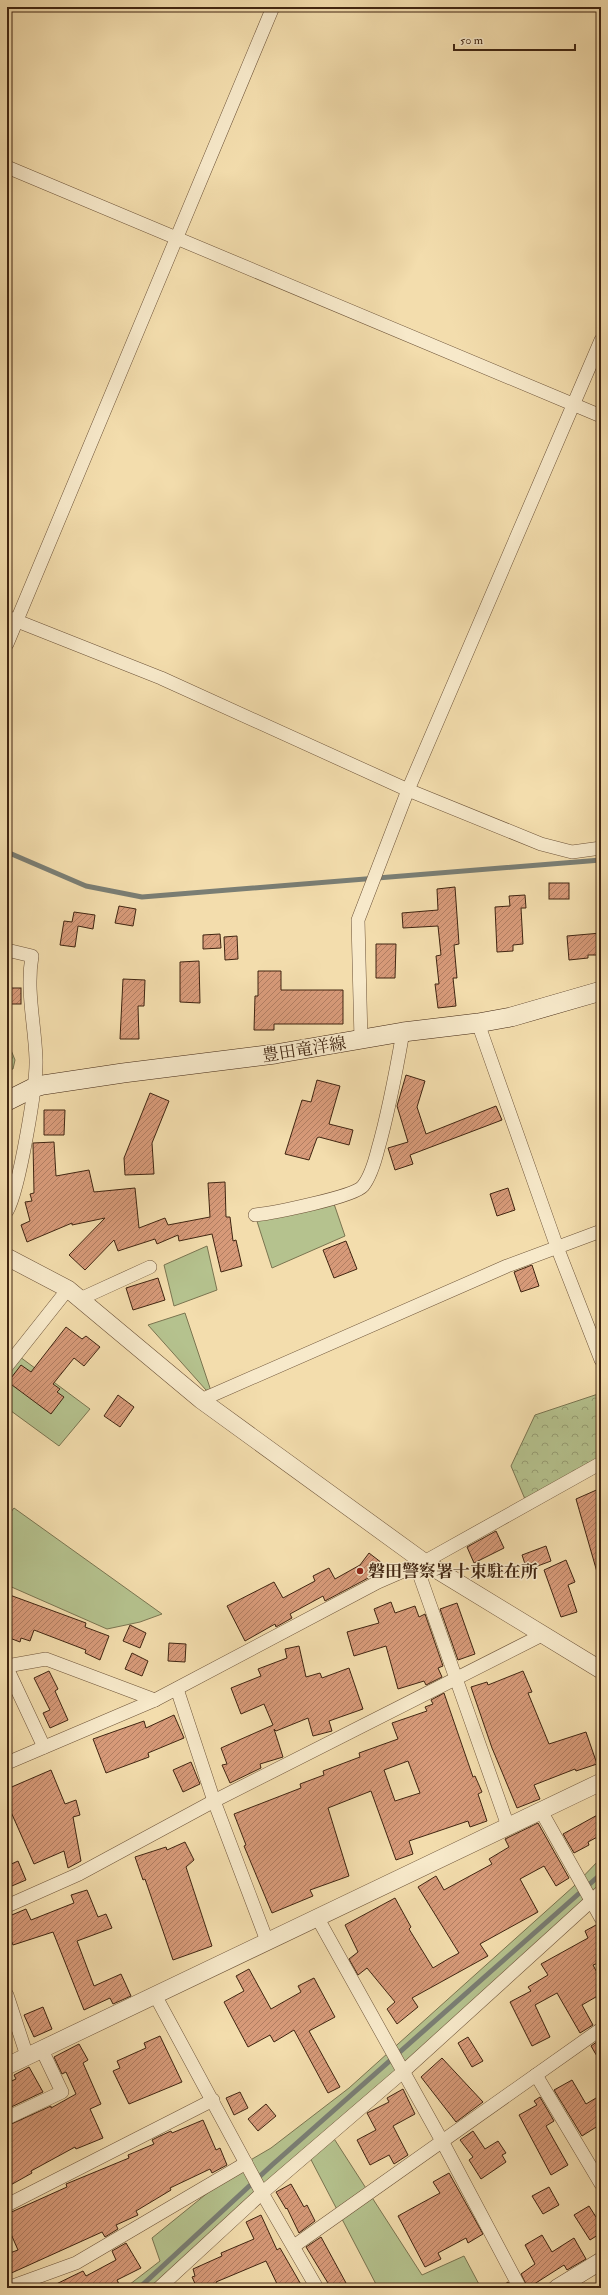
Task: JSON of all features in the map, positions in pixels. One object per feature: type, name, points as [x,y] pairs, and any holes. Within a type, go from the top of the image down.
[{"type":"main road","name":"豊田竜洋線","points":[[7,1101],[33,1088],[123,1073],[275,1054],[403,1032],[478,1023],[511,1017],[601,991]]},
{"type":"street","points":[[7,644],[12,619],[177,238],[273,7]]},
{"type":"street","points":[[7,167],[601,416]]},
{"type":"street","points":[[361,1040],[358,920],[408,790],[601,340]]},
{"type":"street","points":[[12,619],[161,678],[408,790],[541,844],[572,852],[601,848]]},
{"type":"street","points":[[7,950],[32,956],[29,977],[36,1060],[33,1088],[19,1172],[7,1211]]},
{"type":"street","points":[[478,1023],[557,1247],[601,1360]]},
{"type":"street","points":[[255,1215],[276,1213],[348,1194],[363,1186],[373,1167],[388,1115],[403,1032]]},
{"type":"street","points":[[201,1400],[507,1266],[601,1231]]},
{"type":"street","points":[[7,1257],[74,1294],[201,1400],[420,1564],[601,1670]]},
{"type":"street","points":[[7,1366],[74,1294],[150,1267]]},
{"type":"street","points":[[7,1762],[155,1700],[177,1689],[378,1582],[420,1564],[601,1463]]},
{"type":"street","points":[[420,1564],[457,1678],[508,1826]]},
{"type":"street","points":[[7,1906],[80,1874],[214,1802],[542,1635]]},
{"type":"street","points":[[44,1747],[7,1667],[46,1659],[155,1700]]},
{"type":"street","points":[[177,1689],[214,1802],[267,1941]]},
{"type":"street","points":[[7,2066],[601,1782]]},
{"type":"street","points":[[541,1811],[596,1896],[601,1918]]},
{"type":"street","points":[[159,2288],[262,2193],[404,2071],[596,1896]]},
{"type":"street","points":[[318,1917],[404,2071],[520,2288]]},
{"type":"street","points":[[7,1995],[35,2053],[62,2092],[7,2118]]},
{"type":"street","points":[[155,1996],[213,2100],[262,2193],[317,2288]]},
{"type":"street","points":[[294,2246],[601,2029]]},
{"type":"street","points":[[536,2075],[601,2184]]},
{"type":"street","points":[[7,2204],[213,2100]]},
{"type":"street","points":[[7,2288],[76,2263],[246,2163]]},
{"type":"street","points":[[557,2288],[601,2261]]},
{"type":"green space","points":[[7,1040],[15,1060],[13,1069],[7,1070]]},
{"type":"green space","points":[[332,1198],[345,1236],[272,1268],[255,1215]]},
{"type":"green space","points":[[207,1246],[217,1290],[174,1306],[164,1265]]},
{"type":"green space","points":[[185,1313],[211,1391],[206,1390],[148,1325]]},
{"type":"green space","points":[[16,1354],[90,1409],[59,1446],[7,1408],[7,1366]]},
{"type":"green space","points":[[601,1393],[601,1462],[527,1504],[511,1466],[535,1415]]},
{"type":"green space","points":[[14,1508],[162,1614],[140,1622],[107,1629],[7,1585],[7,1517]]},
{"type":"green space","points":[[601,1858],[601,1892],[331,2134],[422,2275],[464,2256],[481,2288],[378,2288],[308,2154],[159,2288],[125,2288],[160,2261],[152,2238],[242,2165],[271,2148],[349,2088],[574,1886]]},
{"type":"building","points":[[549,883],[569,883],[569,899],[549,899]]},
{"type":"building","points":[[455,887],[459,944],[454,945],[457,978],[453,978],[456,1006],[438,1008],[435,984],[439,984],[436,956],[441,955],[438,926],[403,928],[402,913],[438,910],[437,889]]},
{"type":"building","points":[[525,895],[526,908],[521,908],[523,944],[513,945],[513,951],[497,952],[495,907],[510,906],[509,896]]},
{"type":"building","points":[[119,906],[136,909],[133,926],[115,923]]},
{"type":"building","points":[[74,912],[95,915],[93,929],[78,926],[75,947],[60,945],[64,921],[72,922]]},
{"type":"building","points":[[601,933],[601,955],[588,955],[588,958],[569,960],[567,936]]},
{"type":"building","points":[[220,934],[221,948],[203,949],[203,935]]},
{"type":"building","points":[[237,936],[238,959],[225,960],[224,937]]},
{"type":"building","points":[[376,944],[396,944],[395,978],[376,978]]},
{"type":"building","points":[[199,961],[200,1003],[180,1002],[180,962]]},
{"type":"building","points":[[258,971],[281,971],[281,990],[343,990],[343,1024],[274,1024],[274,1030],[254,1030],[255,996],[258,996]]},
{"type":"building","points":[[123,979],[145,980],[144,1006],[138,1006],[139,1039],[120,1039]]},
{"type":"building","points":[[7,988],[21,988],[21,1004],[7,1004]]},
{"type":"building","points":[[406,1075],[425,1081],[417,1107],[426,1134],[496,1106],[502,1120],[410,1155],[413,1164],[395,1170],[388,1148],[408,1142],[397,1106]]},
{"type":"building","points":[[317,1080],[340,1086],[329,1124],[353,1130],[349,1145],[319,1137],[317,1138],[309,1160],[285,1154],[302,1100],[311,1102]]},
{"type":"building","points":[[150,1093],[169,1101],[152,1143],[154,1174],[125,1175],[124,1158]]},
{"type":"building","points":[[44,1110],[65,1110],[64,1135],[44,1135]]},
{"type":"building","points":[[54,1142],[56,1176],[89,1170],[94,1192],[135,1188],[139,1228],[165,1218],[168,1225],[210,1217],[208,1183],[225,1182],[226,1217],[230,1217],[233,1241],[236,1240],[242,1266],[221,1272],[212,1234],[179,1241],[178,1235],[157,1244],[155,1239],[118,1251],[114,1240],[85,1270],[69,1255],[105,1218],[72,1225],[72,1223],[27,1242],[21,1225],[30,1221],[25,1202],[32,1201],[30,1194],[34,1193],[33,1143]]},
{"type":"building","points":[[508,1188],[515,1210],[497,1216],[490,1194]]},
{"type":"building","points":[[346,1241],[357,1269],[334,1278],[323,1250]]},
{"type":"building","points":[[532,1265],[539,1286],[521,1292],[514,1272]]},
{"type":"building","points":[[158,1278],[165,1300],[133,1310],[126,1288]]},
{"type":"building","points":[[66,1327],[82,1339],[86,1336],[100,1347],[84,1366],[74,1358],[53,1384],[60,1389],[57,1392],[64,1397],[51,1414],[8,1382],[21,1365],[31,1372]]},
{"type":"building","points":[[118,1395],[134,1407],[120,1427],[104,1416]]},
{"type":"building","points":[[601,1488],[601,1572],[597,1572],[576,1499]]},
{"type":"building","points":[[496,1531],[504,1548],[474,1563],[467,1547]]},
{"type":"building","points":[[546,1546],[551,1561],[527,1570],[522,1555]]},
{"type":"building","points":[[369,1553],[382,1563],[372,1576],[325,1601],[323,1596],[290,1614],[292,1618],[276,1627],[275,1624],[245,1641],[227,1606],[274,1582],[283,1598],[315,1581],[313,1576],[329,1568],[335,1579],[360,1565]]},
{"type":"building","points":[[566,1560],[575,1582],[568,1585],[577,1612],[561,1617],[544,1570]]},
{"type":"building","points":[[7,1594],[86,1623],[85,1627],[109,1636],[100,1660],[85,1653],[86,1650],[34,1630],[30,1641],[21,1638],[20,1642],[7,1637]]},
{"type":"building","points":[[391,1602],[395,1613],[415,1606],[419,1617],[425,1614],[443,1666],[438,1668],[442,1677],[426,1685],[424,1681],[398,1689],[386,1646],[354,1656],[347,1632],[379,1623],[374,1609]]},
{"type":"building","points":[[457,1603],[475,1654],[458,1660],[440,1609]]},
{"type":"building","points":[[130,1625],[146,1633],[140,1648],[123,1641]]},
{"type":"building","points":[[169,1643],[186,1644],[185,1662],[168,1661]]},
{"type":"building","points":[[299,1646],[306,1677],[320,1673],[322,1678],[349,1668],[363,1709],[329,1721],[332,1731],[313,1736],[308,1718],[276,1731],[274,1729],[283,1757],[260,1764],[261,1768],[230,1783],[222,1765],[227,1764],[221,1748],[273,1725],[264,1704],[241,1714],[231,1688],[261,1676],[258,1669],[287,1658],[285,1649]]},
{"type":"building","points":[[132,1653],[148,1661],[142,1676],[125,1669]]},
{"type":"building","points":[[49,1671],[58,1689],[55,1691],[68,1720],[50,1728],[43,1713],[50,1710],[34,1678]]},
{"type":"building","points":[[523,1671],[532,1692],[528,1693],[549,1744],[586,1732],[597,1764],[576,1771],[575,1769],[534,1785],[540,1799],[517,1808],[492,1748],[471,1687],[487,1682],[488,1685]]},
{"type":"building","points":[[444,1693],[473,1777],[475,1776],[482,1792],[478,1794],[487,1821],[470,1827],[468,1821],[409,1841],[413,1854],[396,1860],[371,1791],[328,1808],[349,1876],[310,1890],[313,1896],[272,1913],[244,1846],[246,1845],[234,1814],[301,1788],[300,1784],[324,1775],[323,1771],[360,1757],[359,1753],[398,1739],[392,1723],[427,1711],[425,1707],[433,1704],[431,1700]],"holes":[[[408,1761],[420,1793],[395,1801],[384,1770]]]},
{"type":"building","points":[[174,1715],[184,1738],[148,1753],[149,1757],[106,1773],[93,1739],[144,1721],[146,1728]]},
{"type":"building","points":[[191,1762],[200,1784],[183,1792],[173,1770]]},
{"type":"building","points":[[51,1770],[65,1804],[76,1800],[80,1815],[73,1817],[81,1861],[68,1868],[64,1851],[34,1864],[7,1803],[7,1789]]},
{"type":"building","points":[[601,1813],[601,1835],[588,1842],[589,1845],[574,1853],[563,1834]]},
{"type":"building","points":[[538,1823],[569,1878],[556,1886],[544,1866],[520,1879],[538,1912],[480,1944],[488,1956],[412,1998],[418,2007],[397,2024],[387,2009],[395,2002],[367,1968],[358,1975],[349,1959],[358,1952],[345,1925],[395,1898],[411,1927],[409,1929],[433,1968],[459,1953],[418,1887],[436,1876],[444,1890],[492,1864],[489,1859],[509,1847],[505,1839]]},
{"type":"building","points":[[185,1842],[194,1860],[186,1867],[212,1946],[173,1960],[145,1879],[143,1880],[135,1857],[166,1847],[167,1850]]},
{"type":"building","points":[[18,1861],[26,1880],[7,1888],[7,1866]]},
{"type":"building","points":[[87,1890],[98,1917],[106,1914],[112,1928],[77,1941],[94,1986],[121,1974],[131,1996],[113,2004],[110,1998],[84,2010],[53,1932],[13,1945],[7,1930],[7,1917],[26,1909],[31,1920],[74,1903],[71,1895]]},
{"type":"building","points":[[596,1925],[601,1930],[601,1962],[593,1965],[601,1980],[601,1994],[582,2005],[593,2025],[580,2033],[557,1993],[535,2005],[550,2037],[532,2046],[510,2002],[531,1991],[528,1987],[548,1975],[541,1964],[588,1938],[585,1931]]},
{"type":"building","points":[[249,1969],[271,2009],[301,1992],[298,1986],[314,1978],[335,2017],[309,2031],[340,2087],[328,2093],[294,2030],[274,2042],[270,2035],[248,2047],[224,2002],[244,1991],[236,1976]]},
{"type":"building","points":[[43,2007],[52,2029],[34,2037],[24,2015]]},
{"type":"building","points":[[160,2036],[182,2082],[129,2104],[113,2071],[120,2068],[117,2061],[146,2048],[144,2043]]},
{"type":"building","points":[[468,2037],[483,2061],[472,2067],[458,2043]]},
{"type":"building","points":[[601,2039],[601,2063],[591,2046]]},
{"type":"building","points":[[79,2044],[88,2060],[83,2063],[101,2104],[90,2109],[103,2138],[76,2149],[75,2147],[31,2171],[32,2173],[7,2187],[7,2126],[51,2106],[51,2108],[76,2094],[66,2072],[62,2074],[54,2057]]},
{"type":"building","points":[[442,2058],[483,2102],[456,2122],[421,2077]]},
{"type":"building","points":[[29,2067],[43,2092],[7,2109],[7,2083],[16,2079],[14,2075]]},
{"type":"building","points":[[572,2080],[586,2104],[601,2095],[601,2124],[582,2136],[554,2090]]},
{"type":"building","points":[[403,2089],[415,2114],[393,2126],[408,2155],[394,2164],[389,2155],[370,2165],[357,2140],[376,2130],[367,2113],[389,2102],[387,2098]]},
{"type":"building","points":[[240,2092],[248,2108],[234,2115],[226,2098]]},
{"type":"building","points":[[540,2097],[554,2121],[546,2126],[568,2165],[551,2175],[519,2115],[537,2105],[534,2101]]},
{"type":"building","points":[[266,2104],[276,2116],[258,2131],[248,2119]]},
{"type":"building","points":[[203,2120],[216,2150],[220,2148],[227,2165],[212,2173],[210,2169],[170,2188],[171,2190],[136,2211],[138,2215],[116,2225],[118,2229],[105,2237],[102,2232],[7,2275],[7,2254],[18,2250],[7,2225],[7,2214],[67,2187],[66,2184],[129,2158],[128,2155],[154,2144],[152,2140],[160,2136],[171,2131],[172,2133]]},
{"type":"building","points":[[473,2131],[485,2149],[498,2141],[506,2153],[502,2155],[506,2162],[481,2179],[469,2160],[473,2157],[460,2140]]},
{"type":"building","points":[[449,2173],[483,2234],[468,2243],[466,2238],[438,2253],[441,2259],[425,2267],[398,2216],[440,2193],[433,2182]]},
{"type":"building","points":[[291,2184],[304,2207],[307,2205],[315,2221],[299,2233],[287,2208],[286,2209],[276,2192]]},
{"type":"building","points":[[549,2187],[559,2205],[543,2214],[532,2196]]},
{"type":"building","points":[[589,2206],[601,2225],[601,2233],[590,2240],[574,2215]]},
{"type":"building","points":[[261,2215],[277,2250],[280,2248],[303,2288],[279,2288],[266,2261],[216,2282],[219,2288],[197,2288],[192,2277],[195,2276],[193,2269],[222,2256],[221,2253],[254,2239],[246,2222]]},
{"type":"building","points":[[542,2235],[552,2252],[574,2238],[586,2259],[567,2270],[564,2265],[528,2288],[521,2274],[535,2264],[525,2245]]},
{"type":"building","points":[[321,2237],[346,2283],[339,2288],[331,2288],[306,2247]]},
{"type":"building","points":[[126,2243],[141,2268],[117,2280],[121,2288],[48,2288],[83,2271],[86,2276],[116,2260],[112,2251]]},
{"type":"building","points":[[508,2282],[511,2288],[499,2288]]},
{"type":"waterway","points":[[7,852],[86,886],[142,897],[601,860]]},
{"type":"waterway","points":[[139,2288],[272,2165],[601,1874]]},
{"type":"place","name":"磐田警察署十束駐在所","points":[[360,1571]]}]
